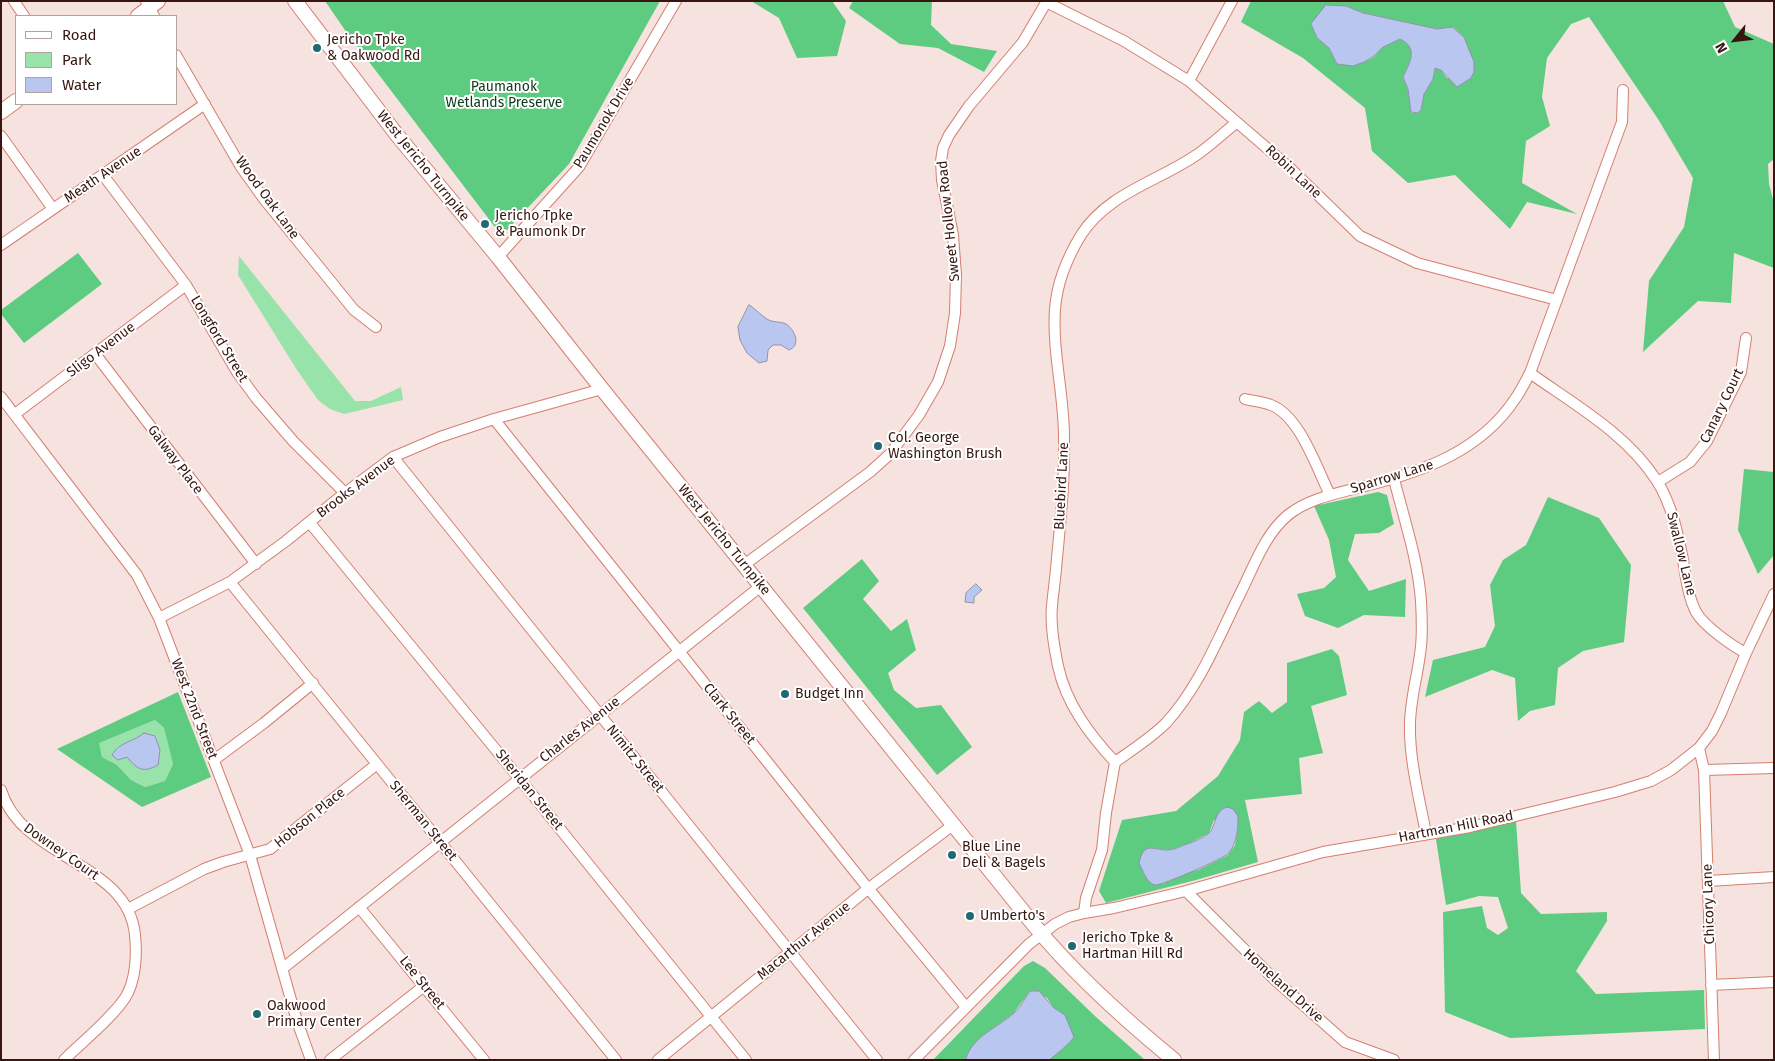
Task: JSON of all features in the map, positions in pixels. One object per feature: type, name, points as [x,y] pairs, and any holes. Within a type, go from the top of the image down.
[{"type":"main road","name":"West Jericho Turnpike","points":[[295,1],[365,94],[498,257],[1040,934],[1118,1011],[1174,1060]]},
{"type":"main road","points":[[140,15],[152,7]]},
{"type":"main road","points":[[1,112],[15,102]]},
{"type":"street","points":[[14,1],[23,15]]},
{"type":"street","name":"Paumonok Drive","points":[[498,257],[579,167],[676,1]]},
{"type":"street","points":[[1189,81],[1232,1]]},
{"type":"street","name":"Robin Lane","points":[[1047,2],[1124,41],[1189,81],[1290,168],[1360,236],[1417,264],[1557,300]]},
{"type":"street","name":"Sweet Hollow Road","points":[[744,565],[870,472],[890,454],[919,415],[938,382],[950,346],[955,313],[956,275],[954,243],[942,180],[941,162],[943,148],[949,135],[969,106],[1024,42],[1047,2]]},
{"type":"street","name":"Wood Oak Lane","points":[[178,58],[241,166],[264,199],[354,310],[376,327]]},
{"type":"street","name":"Sparrow Lane","points":[[1115,762],[1149,738],[1179,706],[1193,686],[1264,546],[1276,528],[1288,515],[1304,505],[1330,495],[1394,479],[1440,462],[1463,450],[1480,437],[1515,400],[1530,373],[1622,122],[1623,90]]},
{"type":"street","name":"Meath Avenue","points":[[1,245],[205,104]]},
{"type":"street","name":"Bluebird Lane","points":[[1115,762],[1097,743],[1082,722],[1068,696],[1058,668],[1054,641],[1052,608],[1061,515],[1064,436],[1056,344],[1055,310],[1058,288],[1066,261],[1094,218],[1110,204],[1131,191],[1195,156],[1236,123]]},
{"type":"street","points":[[1,136],[53,209]]},
{"type":"street","name":"Longford Street","points":[[104,175],[186,286],[256,398],[292,441],[345,494]]},
{"type":"street","name":"Sligo Avenue","points":[[15,414],[186,286]]},
{"type":"street","name":"Canary Court","points":[[1658,482],[1690,462],[1707,440],[1741,372],[1746,338]]},
{"type":"street","name":"Galway Place","points":[[96,355],[256,564]]},
{"type":"street","name":"Swallow Lane","points":[[1530,373],[1607,427],[1644,464],[1658,482],[1671,510],[1689,593],[1697,613],[1728,643],[1746,653]]},
{"type":"street","name":"Brooks Avenue","points":[[159,618],[230,582],[310,523],[393,457],[440,437],[494,419],[602,389]]},
{"type":"street","name":"West 22nd Street","points":[[1,397],[137,575],[159,618],[250,855],[282,969],[311,1060]]},
{"type":"street","points":[[1244,399],[1272,406],[1290,418],[1302,437],[1330,495]]},
{"type":"street","name":"Clark Street","points":[[494,419],[966,1007]]},
{"type":"street","name":"Nimitz Street","points":[[393,457],[877,1060]]},
{"type":"street","points":[[1394,479],[1416,568],[1421,599],[1421,653],[1412,699],[1410,727],[1414,764],[1426,834]]},
{"type":"street","name":"Sheridan Street","points":[[310,523],[520,778],[746,1060]]},
{"type":"street","name":"Sherman Street","points":[[230,582],[616,1060]]},
{"type":"street","name":"Charles Avenue","points":[[282,969],[761,586]]},
{"type":"street","name":"Hartman Hill Road","points":[[914,1060],[1040,934],[1069,917],[1186,891],[1323,852],[1508,818],[1615,792],[1651,781],[1671,770],[1699,748],[1712,731],[1746,653],[1772,601]]},
{"type":"street","points":[[214,760],[313,683]]},
{"type":"street","name":"Chicory Lane","points":[[1699,748],[1704,770],[1714,1060]]},
{"type":"street","points":[[1084,913],[1086,898],[1102,850],[1115,762]]},
{"type":"street","name":"Hobson Place","points":[[128,909],[204,869],[270,849],[377,764]]},
{"type":"street","points":[[1704,770],[1774,768]]},
{"type":"street","name":"Downey Court","points":[[1,790],[14,818],[31,834],[100,879],[115,891],[128,909]]},
{"type":"street","name":"Macarthur Avenue","points":[[658,1060],[869,888],[952,825]]},
{"type":"street","points":[[1708,880],[1774,877]]},
{"type":"street","name":"Homeland Drive","points":[[1186,891],[1274,980],[1345,1042],[1394,1060]]},
{"type":"street","name":"Lee Street","points":[[359,907],[484,1060]]},
{"type":"street","points":[[64,1060],[114,1011],[126,996],[134,974],[137,953],[135,929],[128,909]]},
{"type":"street","points":[[1711,985],[1774,982]]},
{"type":"street","points":[[330,1060],[424,986]]},
{"type":"green space","name":"Paumanok Wetlands Preserve","points":[[325,1],[660,1],[569,164],[507,230],[498,231],[347,33]]},
{"type":"green space","points":[[751,1],[832,1],[846,21],[837,56],[797,58],[779,18]]},
{"type":"green space","points":[[853,1],[932,1],[931,25],[951,44],[997,51],[984,72],[938,48],[900,44],[849,8]]},
{"type":"green space","points":[[1251,1],[1723,1],[1735,27],[1774,44],[1774,159],[1768,164],[1769,184],[1774,203],[1774,268],[1734,253],[1731,303],[1698,301],[1643,352],[1649,281],[1684,227],[1693,178],[1658,119],[1589,17],[1571,24],[1547,58],[1542,97],[1550,126],[1526,141],[1522,183],[1577,214],[1527,202],[1510,229],[1455,175],[1408,183],[1372,151],[1365,108],[1303,58],[1241,22]],"holes":[[[1346,6],[1363,13],[1437,29],[1453,27],[1464,37],[1474,72],[1467,81],[1447,78],[1441,70],[1435,68],[1433,79],[1424,94],[1421,110],[1417,113],[1411,113],[1408,89],[1403,77],[1411,56],[1411,51],[1406,43],[1400,39],[1383,47],[1374,57],[1364,62],[1337,64],[1329,48]]]},
{"type":"green space","points":[[78,253],[102,284],[24,343],[1,314],[1,310]]},
{"type":"green space","points":[[239,256],[355,401],[371,401],[401,387],[403,400],[344,414],[330,409],[318,400],[297,370],[238,275]]},
{"type":"green space","points":[[1744,469],[1774,472],[1774,555],[1758,574],[1738,530]]},
{"type":"green space","points":[[1378,492],[1387,495],[1394,524],[1379,533],[1355,534],[1348,560],[1369,591],[1406,579],[1405,617],[1364,615],[1338,628],[1305,616],[1297,594],[1324,588],[1336,577],[1329,540],[1314,506]]},
{"type":"green space","points":[[1548,497],[1599,518],[1631,565],[1624,642],[1583,651],[1558,668],[1555,705],[1530,711],[1518,721],[1515,678],[1492,670],[1425,697],[1433,660],[1485,647],[1495,626],[1490,585],[1503,560],[1526,545]]},
{"type":"green space","points":[[862,559],[879,581],[863,599],[891,631],[907,619],[916,650],[888,673],[894,690],[916,708],[941,705],[972,747],[937,775],[803,608]]},
{"type":"green space","points":[[1332,649],[1339,656],[1347,695],[1311,706],[1323,753],[1299,758],[1302,794],[1245,800],[1258,862],[1106,903],[1099,891],[1122,820],[1176,811],[1218,776],[1240,740],[1244,712],[1259,701],[1272,713],[1287,702],[1287,663]],"holes":[[[1214,820],[1238,826],[1235,845],[1228,855],[1198,870],[1162,884],[1149,848],[1170,850],[1188,844],[1209,833]]]},
{"type":"green space","points":[[178,692],[211,777],[142,807],[57,749]],"holes":[[[155,720],[164,728],[173,764],[165,781],[145,787],[131,780],[117,765],[102,757],[99,743]]]},
{"type":"green space","points":[[155,720],[164,728],[173,764],[165,781],[145,787],[131,780],[117,765],[102,757],[98,743]]},
{"type":"green space","points":[[1516,821],[1521,893],[1541,914],[1607,912],[1607,921],[1576,971],[1596,994],[1704,990],[1705,1029],[1510,1038],[1445,1012],[1443,912],[1482,906],[1487,928],[1498,935],[1508,928],[1498,897],[1479,896],[1446,905],[1436,839]]},
{"type":"green space","points":[[1033,961],[1045,968],[1096,1017],[1145,1060],[1049,1060],[1070,1042],[1065,1015],[1054,1008],[1047,998],[1030,991],[1013,1014],[980,1038],[966,1058],[967,1060],[933,1060],[1024,966]]},
{"type":"water","points":[[1326,5],[1346,6],[1363,13],[1437,29],[1452,27],[1464,37],[1474,62],[1474,72],[1471,78],[1457,87],[1441,70],[1435,68],[1433,79],[1424,94],[1421,110],[1417,113],[1411,112],[1408,89],[1403,77],[1411,56],[1411,51],[1406,43],[1400,39],[1383,47],[1364,62],[1353,66],[1337,64],[1329,48],[1317,38],[1311,24]]},
{"type":"water","points":[[749,305],[769,320],[789,326],[794,333],[796,341],[793,348],[789,350],[781,345],[773,345],[768,350],[767,361],[759,363],[747,353],[740,340],[738,327]]},
{"type":"water","points":[[976,584],[982,590],[974,597],[974,603],[965,602],[966,593]]},
{"type":"water","points":[[144,733],[155,736],[160,750],[158,765],[148,769],[141,769],[134,765],[127,757],[118,760],[112,755],[119,747]]},
{"type":"water","points":[[1227,807],[1233,809],[1238,816],[1234,844],[1229,853],[1205,866],[1169,881],[1155,885],[1149,882],[1139,863],[1146,849],[1173,849],[1201,838],[1211,831],[1219,812]]},
{"type":"water","points":[[1030,991],[1039,991],[1054,1008],[1065,1015],[1074,1037],[1072,1040],[1049,1060],[967,1060],[966,1058],[975,1043],[1014,1013]]},
{"type":"place","name":"Jericho Tpke & Oakwood Rd","points":[[317,48]]},
{"type":"place","name":"Jericho Tpke & Paumonk Dr","points":[[485,224]]},
{"type":"place","name":"Col. George Washington Brush","points":[[878,446]]},
{"type":"place","name":"Budget Inn","points":[[785,694]]},
{"type":"place","name":"Blue Line Deli & Bagels","points":[[952,855]]},
{"type":"place","name":"Umberto's","points":[[970,916]]},
{"type":"place","name":"Jericho Tpke & Hartman Hill Rd","points":[[1072,946]]},
{"type":"place","name":"Oakwood Primary Center","points":[[257,1014]]}]
